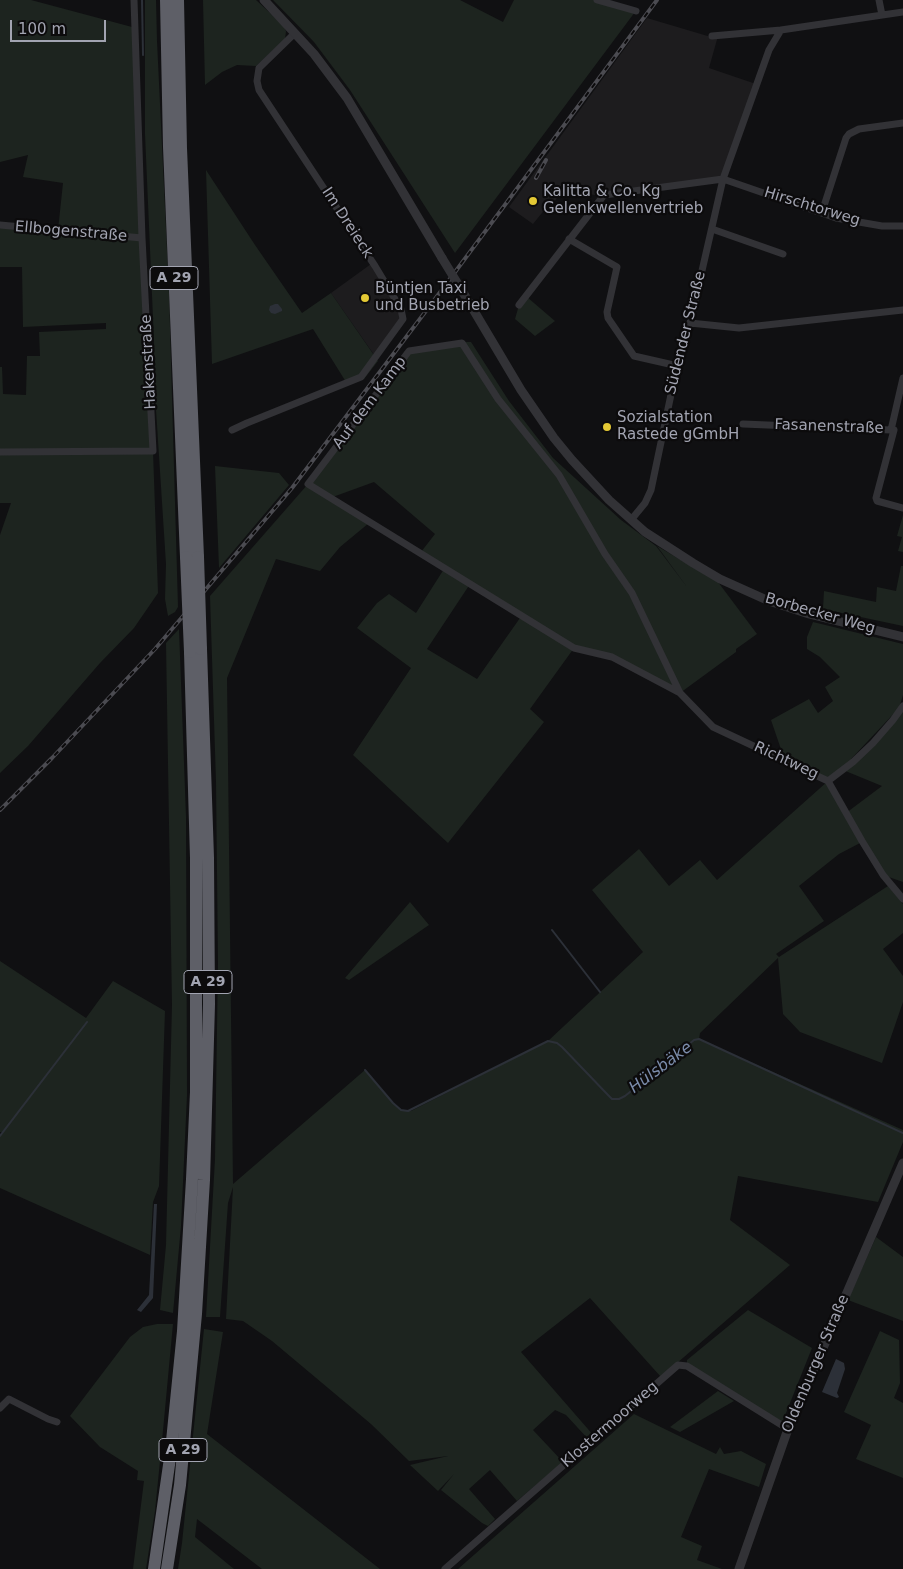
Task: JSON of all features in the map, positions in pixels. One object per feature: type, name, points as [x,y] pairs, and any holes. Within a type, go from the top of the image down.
[{"type":"highway","name":"A 29","points":[[154,1569],[189,1331],[196,1314],[204,1180],[208,1004],[208,858],[168,147],[166,0]]},
{"type":"highway","name":"A 29","points":[[178,0],[192,557]]},
{"type":"highway","name":"A 29","points":[[167,1569],[180,1485],[189,1331],[185,1301],[194,1150],[197,1024],[196,650]]},
{"type":"street","name":"Hakenstraße","points":[[0,452],[153,451],[142,238],[134,0]]},
{"type":"street","name":"Borbecker Weg","points":[[264,0],[314,54],[347,98],[526,398],[572,460],[609,500],[664,545],[720,579],[768,601],[818,616],[903,637]]},
{"type":"street","points":[[597,0],[636,11]]},
{"type":"street","points":[[879,0],[882,15]]},
{"type":"street","points":[[712,36],[781,30],[903,12]]},
{"type":"street","name":"Südender Straße","points":[[632,520],[645,504],[651,490],[678,366],[690,323],[723,179],[769,50],[781,30]]},
{"type":"street","name":"Im Dreieck","points":[[232,430],[361,377],[403,319],[402,308],[259,90],[257,81],[259,68],[295,33]]},
{"type":"street","points":[[822,212],[846,138],[849,134],[859,129],[903,123]]},
{"type":"street","points":[[519,305],[604,195],[723,179]]},
{"type":"street","name":"Hirschtorweg","points":[[723,179],[836,218],[865,224],[903,226]]},
{"type":"street","name":"Ellbogenstraße","points":[[0,225],[142,238]]},
{"type":"street","points":[[712,229],[783,254]]},
{"type":"street","points":[[569,239],[617,267],[607,312],[608,318],[634,356],[678,366]]},
{"type":"street","points":[[690,323],[739,328],[903,310]]},
{"type":"street","name":"Auf dem Kamp","points":[[462,343],[498,399],[559,475],[605,554],[632,593],[680,693],[612,657],[574,648],[308,484],[409,351],[462,343]]},
{"type":"street","name":"Fasanenstraße","points":[[743,424],[893,430],[903,378]]},
{"type":"street","points":[[903,430],[893,430],[876,498],[878,501],[903,508]]},
{"type":"street","name":"Richtweg","points":[[680,693],[714,727],[828,781],[862,842],[878,867],[903,899]]},
{"type":"street","points":[[828,781],[853,762],[873,743],[894,720],[903,706]]},
{"type":"street","name":"Oldenburger Straße","points":[[739,1569],[788,1429],[903,1163]]},
{"type":"street","name":"Klostermoorweg","points":[[445,1569],[678,1365],[687,1366],[788,1429]]},
{"type":"street","points":[[0,1408],[10,1399],[57,1422]]},
{"type":"shaded area","points":[[0,0],[31,0],[132,27],[153,451],[158,593],[134,628],[100,663],[28,746],[0,773],[0,535],[11,503],[0,503],[0,367],[2,367],[3,394],[26,395],[27,356],[40,356],[39,332],[106,329],[106,323],[23,327],[22,267],[0,267],[0,225],[58,230],[63,183],[23,177],[28,155],[0,162]]},
{"type":"shaded area","points":[[145,0],[156,0],[169,293],[178,607],[175,612],[168,616],[165,599],[166,564],[155,394],[145,134]]},
{"type":"shaded area","points":[[203,0],[256,0],[283,25],[286,31],[285,39],[256,66],[237,65],[222,72],[205,85]]},
{"type":"shaded area","points":[[273,0],[460,0],[503,22],[514,0],[596,0],[635,12],[455,253],[350,90],[314,42]]},
{"type":"shaded area","points":[[647,18],[711,37],[718,36],[709,68],[756,84],[723,179],[604,195],[594,195],[565,187],[552,205],[550,203],[533,224],[509,207]]},
{"type":"shaded area","points":[[206,170],[302,313],[331,293],[378,361],[364,379],[361,377],[346,382],[313,329],[212,364]]},
{"type":"shaded area","points":[[371,264],[405,322],[377,359],[331,293]]},
{"type":"shaded area","points":[[527,297],[555,321],[535,336],[515,319],[519,305]]},
{"type":"shaded area","points":[[278,304],[282,311],[275,314],[269,310],[270,306]]},
{"type":"shaded area","points":[[471,342],[509,401],[553,458],[621,520],[656,546],[687,587],[657,546],[718,582],[757,634],[736,649],[736,652],[680,693],[612,657],[574,648],[530,709],[544,722],[448,843],[353,755],[411,668],[357,628],[377,603],[389,594],[416,613],[444,569],[470,584],[427,649],[477,679],[520,618],[566,643],[421,552],[435,534],[374,482],[330,498],[369,523],[340,547],[320,571],[276,559],[227,678],[233,1184],[365,1070],[393,1103],[401,1110],[411,1111],[548,1041],[643,952],[592,890],[639,849],[669,886],[700,860],[717,880],[828,781],[785,761],[771,720],[809,699],[818,713],[833,701],[825,687],[840,677],[820,657],[807,649],[807,637],[813,622],[903,644],[903,695],[899,708],[851,759],[853,762],[875,741],[900,711],[903,712],[903,882],[883,875],[862,842],[839,854],[799,886],[824,921],[776,954],[779,957],[888,886],[903,904],[903,933],[883,949],[903,976],[903,1002],[882,1063],[800,1032],[783,1014],[778,958],[700,1033],[699,1039],[903,1130],[903,1142],[878,1202],[738,1176],[730,1220],[790,1265],[661,1377],[590,1298],[521,1352],[594,1436],[589,1440],[566,1415],[555,1410],[533,1430],[563,1462],[517,1501],[490,1470],[469,1489],[495,1519],[488,1526],[441,1490],[454,1474],[438,1491],[410,1465],[448,1456],[409,1461],[371,1424],[272,1341],[243,1321],[226,1319],[233,1187],[228,1203],[220,1317],[206,1317],[215,1159],[218,963],[216,782],[210,596],[308,484],[405,351]],"holes":[[[843,770],[882,786],[846,813],[828,781]]]},
{"type":"shaded area","points":[[215,466],[279,473],[289,485],[219,568]]},
{"type":"shaded area","points":[[903,515],[903,552],[898,551],[902,537],[897,536]]},
{"type":"shaded area","points":[[901,566],[903,566],[903,626],[823,609],[824,591],[876,602],[877,587],[896,591]]},
{"type":"shaded area","points":[[179,629],[186,817],[187,1095],[181,1226],[173,1313],[160,1310],[166,1245],[172,1005],[166,643]]},
{"type":"shaded area","points":[[410,902],[429,925],[349,980],[345,978]]},
{"type":"shaded area","points":[[0,961],[86,1018],[113,981],[165,1011],[159,1186],[153,1202],[150,1255],[0,1188],[0,1136],[3,1132],[0,1132]]},
{"type":"shaded area","points":[[154,1204],[157,1204],[153,1298],[141,1312],[137,1310],[149,1295]]},
{"type":"shaded area","points":[[876,1237],[903,1257],[903,1321],[848,1300]]},
{"type":"shaded area","points":[[748,1310],[812,1348],[782,1423],[687,1364],[687,1360]]},
{"type":"shaded area","points":[[157,1324],[173,1324],[162,1441],[155,1511],[146,1569],[133,1569],[144,1481],[137,1480],[138,1471],[100,1447],[70,1416],[130,1337],[143,1327]]},
{"type":"shaded area","points":[[204,1329],[223,1332],[207,1434],[380,1569],[262,1569],[197,1519],[195,1537],[234,1569],[178,1569]]},
{"type":"shaded area","points":[[880,1331],[899,1340],[900,1383],[894,1398],[903,1403],[903,1478],[856,1459],[871,1425],[844,1412]]},
{"type":"shaded area","points":[[836,1359],[844,1363],[845,1369],[837,1393],[839,1397],[837,1398],[822,1392]]},
{"type":"shaded area","points":[[718,1391],[734,1401],[680,1432],[670,1427]]},
{"type":"shaded area","points":[[634,1414],[716,1454],[720,1447],[724,1454],[741,1451],[766,1464],[759,1487],[709,1469],[681,1537],[702,1546],[697,1560],[722,1569],[458,1569]]},
{"type":"waterway","points":[[142,0],[143,55]]},
{"type":"waterway","points":[[552,930],[600,992]]},
{"type":"waterway","points":[[0,1136],[87,1022]]},
{"type":"waterway","name":"Hülsbäke","points":[[365,1070],[393,1103],[401,1110],[408,1111],[548,1041],[557,1043],[562,1047],[612,1099],[619,1099],[694,1040],[699,1039],[903,1133]]},
{"type":"railway","points":[[0,810],[155,649],[292,488],[657,0]]},
{"type":"railway","points":[[536,178],[546,160]]},
{"type":"place","name":"Kalitta & Co. Kg Gelenkwellenvertrieb","points":[[533,201]]},
{"type":"place","name":"Büntjen Taxi und Busbetrieb","points":[[365,298]]},
{"type":"place","name":"Sozialstation Rastede gGmbH","points":[[607,427]]}]
